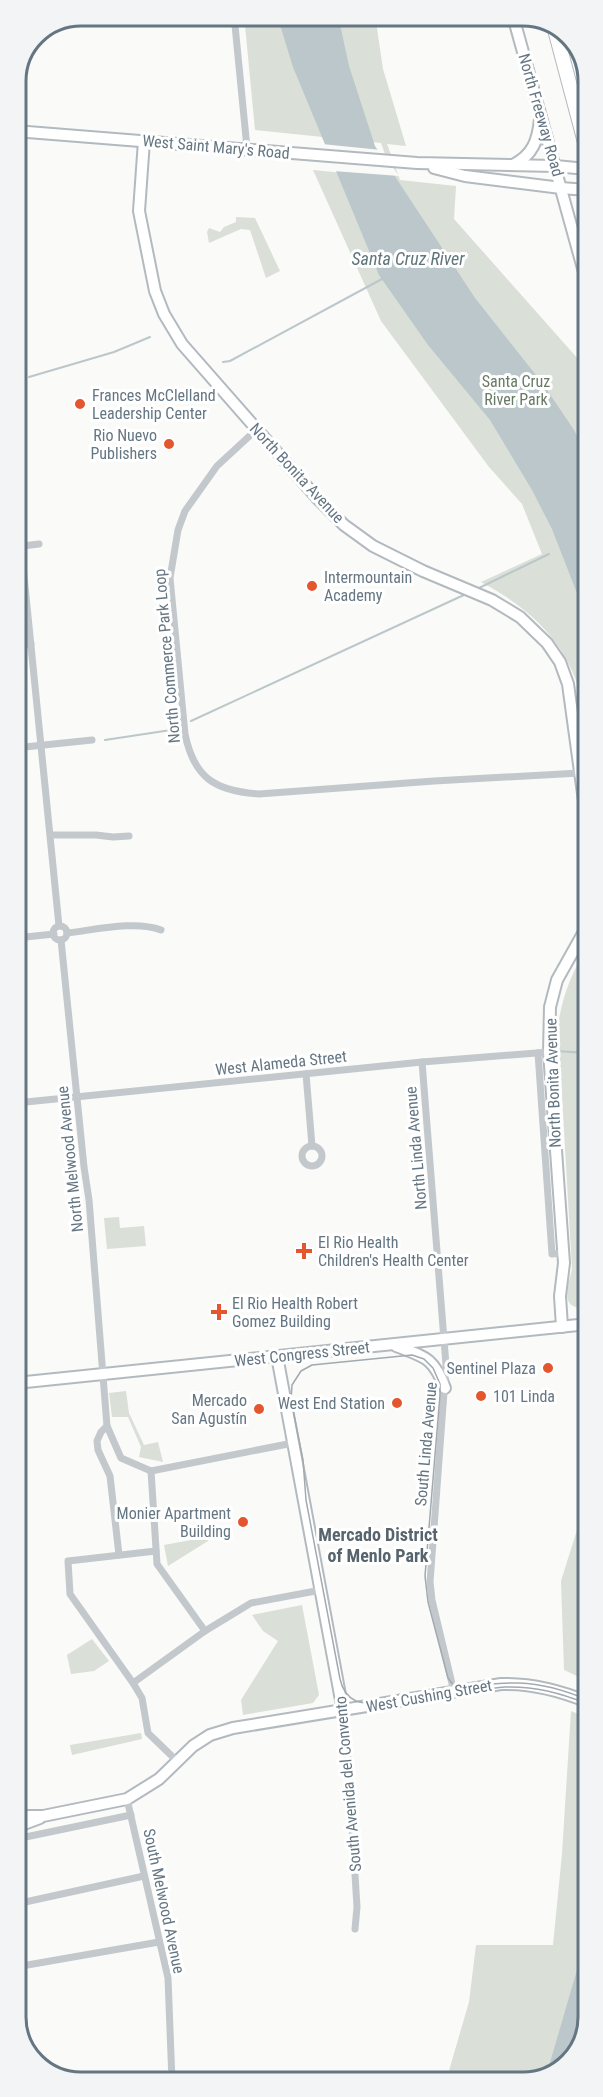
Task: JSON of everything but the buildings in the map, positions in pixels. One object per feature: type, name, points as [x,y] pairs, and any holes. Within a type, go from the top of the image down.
[{"type":"highway","points":[[550,33],[574,105]]},
{"type":"highway","points":[[558,38],[578,119]]},
{"type":"street","points":[[235,26],[247,148]]},
{"type":"street","name":"North Freeway Road","points":[[516,26],[578,250]]},
{"type":"street","points":[[513,165],[532,150],[538,134],[540,112]]},
{"type":"street","name":"West Saint Mary's Road","points":[[26,132],[417,163],[578,168]]},
{"type":"street","name":"North Bonita Avenue","points":[[144,141],[139,211],[155,291],[164,314],[182,344],[317,498],[344,525],[373,546],[492,600],[520,617],[547,643],[560,662],[568,684],[578,758]]},
{"type":"street","name":"West Saint Mary's Road","points":[[417,163],[465,176],[578,189]]},
{"type":"street","name":"North Commerce Park Loop","points":[[257,429],[217,466],[185,511],[173,555],[170,578],[185,734],[190,754],[201,772],[219,787],[259,794],[578,773]]},
{"type":"street","points":[[26,545],[39,544]]},
{"type":"street","points":[[26,606],[59,927]]},
{"type":"street","points":[[26,644],[31,644]]},
{"type":"street","points":[[26,746],[92,740]]},
{"type":"street","points":[[51,835],[129,836]]},
{"type":"street","points":[[67,933],[137,926],[161,930]]},
{"type":"street","points":[[54,934],[54,930],[59,927],[66,929],[67,933]]},
{"type":"street","points":[[54,934],[61,940],[66,937],[67,933]]},
{"type":"street","points":[[26,937],[54,934]]},
{"type":"street","name":"North Melwood Avenue","points":[[61,940],[89,1200],[107,1426]]},
{"type":"street","name":"North Bonita Avenue","points":[[562,1327],[560,1296],[563,1253],[544,1053],[550,1007],[557,980],[578,942]]},
{"type":"street","name":"West Alameda Street","points":[[26,1102],[422,1062],[544,1053]]},
{"type":"street","name":"North Linda Avenue","points":[[422,1062],[444,1339]]},
{"type":"street","points":[[306,1074],[312,1146]]},
{"type":"street","name":"West Congress Street","points":[[26,1382],[578,1325]]},
{"type":"street","name":"South Linda Avenue","points":[[444,1339],[445,1388],[429,1582],[454,1692]]},
{"type":"street","points":[[393,1344],[420,1355],[434,1364],[445,1388]]},
{"type":"street","name":"South Avenida del Convento","points":[[277,1356],[346,1729],[357,1907],[355,1929]]},
{"type":"street","points":[[119,1556],[110,1476],[98,1450],[97,1441],[107,1426],[121,1458],[151,1471],[293,1443]]},
{"type":"street","points":[[151,1471],[157,1563],[205,1631]]},
{"type":"street","points":[[156,1551],[68,1561],[70,1594],[142,1698],[148,1733],[177,1760]]},
{"type":"street","points":[[133,1683],[205,1631],[252,1603],[321,1590]]},
{"type":"street","name":"West Cushing Street","points":[[26,1823],[46,1816],[127,1799],[159,1779],[192,1746],[210,1735],[225,1730],[501,1684],[532,1685],[578,1698]]},
{"type":"street","name":"South Melwood Avenue","points":[[127,1799],[168,1978],[172,2071]]},
{"type":"street","points":[[26,1837],[131,1815]]},
{"type":"street","name":"West Cushing Street","points":[[26,1816],[46,1816]]},
{"type":"street","points":[[46,1816],[51,1831]]},
{"type":"street","points":[[26,1902],[144,1876]]},
{"type":"street","points":[[26,1965],[159,1942]]},
{"type":"green space","name":"Santa Cruz River Park","points":[[245,26],[377,26],[383,69],[406,146],[387,144],[400,180],[456,186],[454,219],[578,359],[578,688],[566,658],[539,623],[522,608],[481,582],[542,554],[522,504],[489,467],[381,321],[313,170],[394,178],[381,143],[255,130]]},
{"type":"green space","points":[[236,217],[255,218],[280,271],[266,278],[250,230],[241,229],[209,243],[207,232],[209,228],[220,232],[224,227],[236,222]]},
{"type":"green space","points":[[578,964],[578,1308],[572,1306],[567,1296],[572,1269],[558,1026],[568,985]]},
{"type":"green space","points":[[119,1217],[120,1228],[144,1226],[146,1246],[107,1249],[104,1218]]},
{"type":"green space","points":[[126,1391],[129,1413],[144,1445],[158,1442],[163,1462],[139,1457],[141,1447],[128,1417],[112,1417],[109,1393]]},
{"type":"green space","points":[[578,1527],[578,1676],[564,1670],[561,1581]]},
{"type":"green space","points":[[207,1537],[208,1541],[168,1566],[164,1545]]},
{"type":"green space","points":[[302,1605],[319,1695],[313,1703],[243,1715],[241,1700],[278,1641],[263,1631],[252,1615]]},
{"type":"green space","points":[[92,1639],[109,1661],[94,1671],[71,1674],[67,1655]]},
{"type":"green space","points":[[571,1711],[578,1714],[578,2016],[575,2034],[559,2058],[533,2070],[449,2072],[469,2002],[476,1945],[553,1945],[562,1854]]},
{"type":"green space","points":[[141,1733],[142,1739],[72,1755],[70,1745]]},
{"type":"water","name":"Santa Cruz River","points":[[280,26],[340,26],[349,66],[375,146],[475,298],[543,384],[574,430],[578,438],[578,596],[552,529],[532,490],[490,420],[428,345],[379,275],[293,67]]},
{"type":"water","points":[[578,1964],[578,2016],[575,2034],[566,2050],[550,2064]]},
{"type":"pier","points":[[322,144],[381,150],[399,176],[333,171]]},
{"type":"waterway","points":[[223,362],[230,361],[382,279]]},
{"type":"waterway","points":[[29,377],[114,352],[150,337]]},
{"type":"waterway","points":[[477,589],[549,554]]},
{"type":"waterway","points":[[191,721],[466,594]]},
{"type":"waterway","points":[[105,740],[178,727]]},
{"type":"waterway","points":[[556,1051],[578,1052]]},
{"type":"tram line","points":[[412,1355],[424,1359],[433,1368],[440,1384],[440,1395],[425,1576],[428,1602],[448,1678],[454,1686],[459,1688],[375,1703],[356,1701],[344,1689],[340,1679],[306,1500],[303,1460],[291,1400],[292,1385],[301,1371],[312,1365],[412,1355]]},
{"type":"tram line","points":[[459,1688],[503,1683],[535,1684],[578,1696]]},
{"type":"tram line","points":[[459,1688],[537,1689],[578,1701]]},
{"type":"place","name":"Frances McClelland Leadership Center","points":[[80,404]]},
{"type":"place","name":"Rio Nuevo Publishers","points":[[169,444]]},
{"type":"place","name":"Intermountain Academy","points":[[312,586]]},
{"type":"place","name":"El Rio Health Children's Health Center","points":[[304,1251]]},
{"type":"place","name":"El Rio Health Robert Gomez Building","points":[[219,1312]]},
{"type":"place","name":"Sentinel Plaza","points":[[548,1368]]},
{"type":"place","name":"101 Linda","points":[[481,1396]]},
{"type":"place","name":"West End Station","points":[[397,1403]]},
{"type":"place","name":"Mercado San Agustín","points":[[259,1409]]},
{"type":"place","name":"Monier Apartment Building","points":[[243,1522]]},
{"type":"district","name":"Mercado District of Menlo Park","points":[[378,1544]]}]
